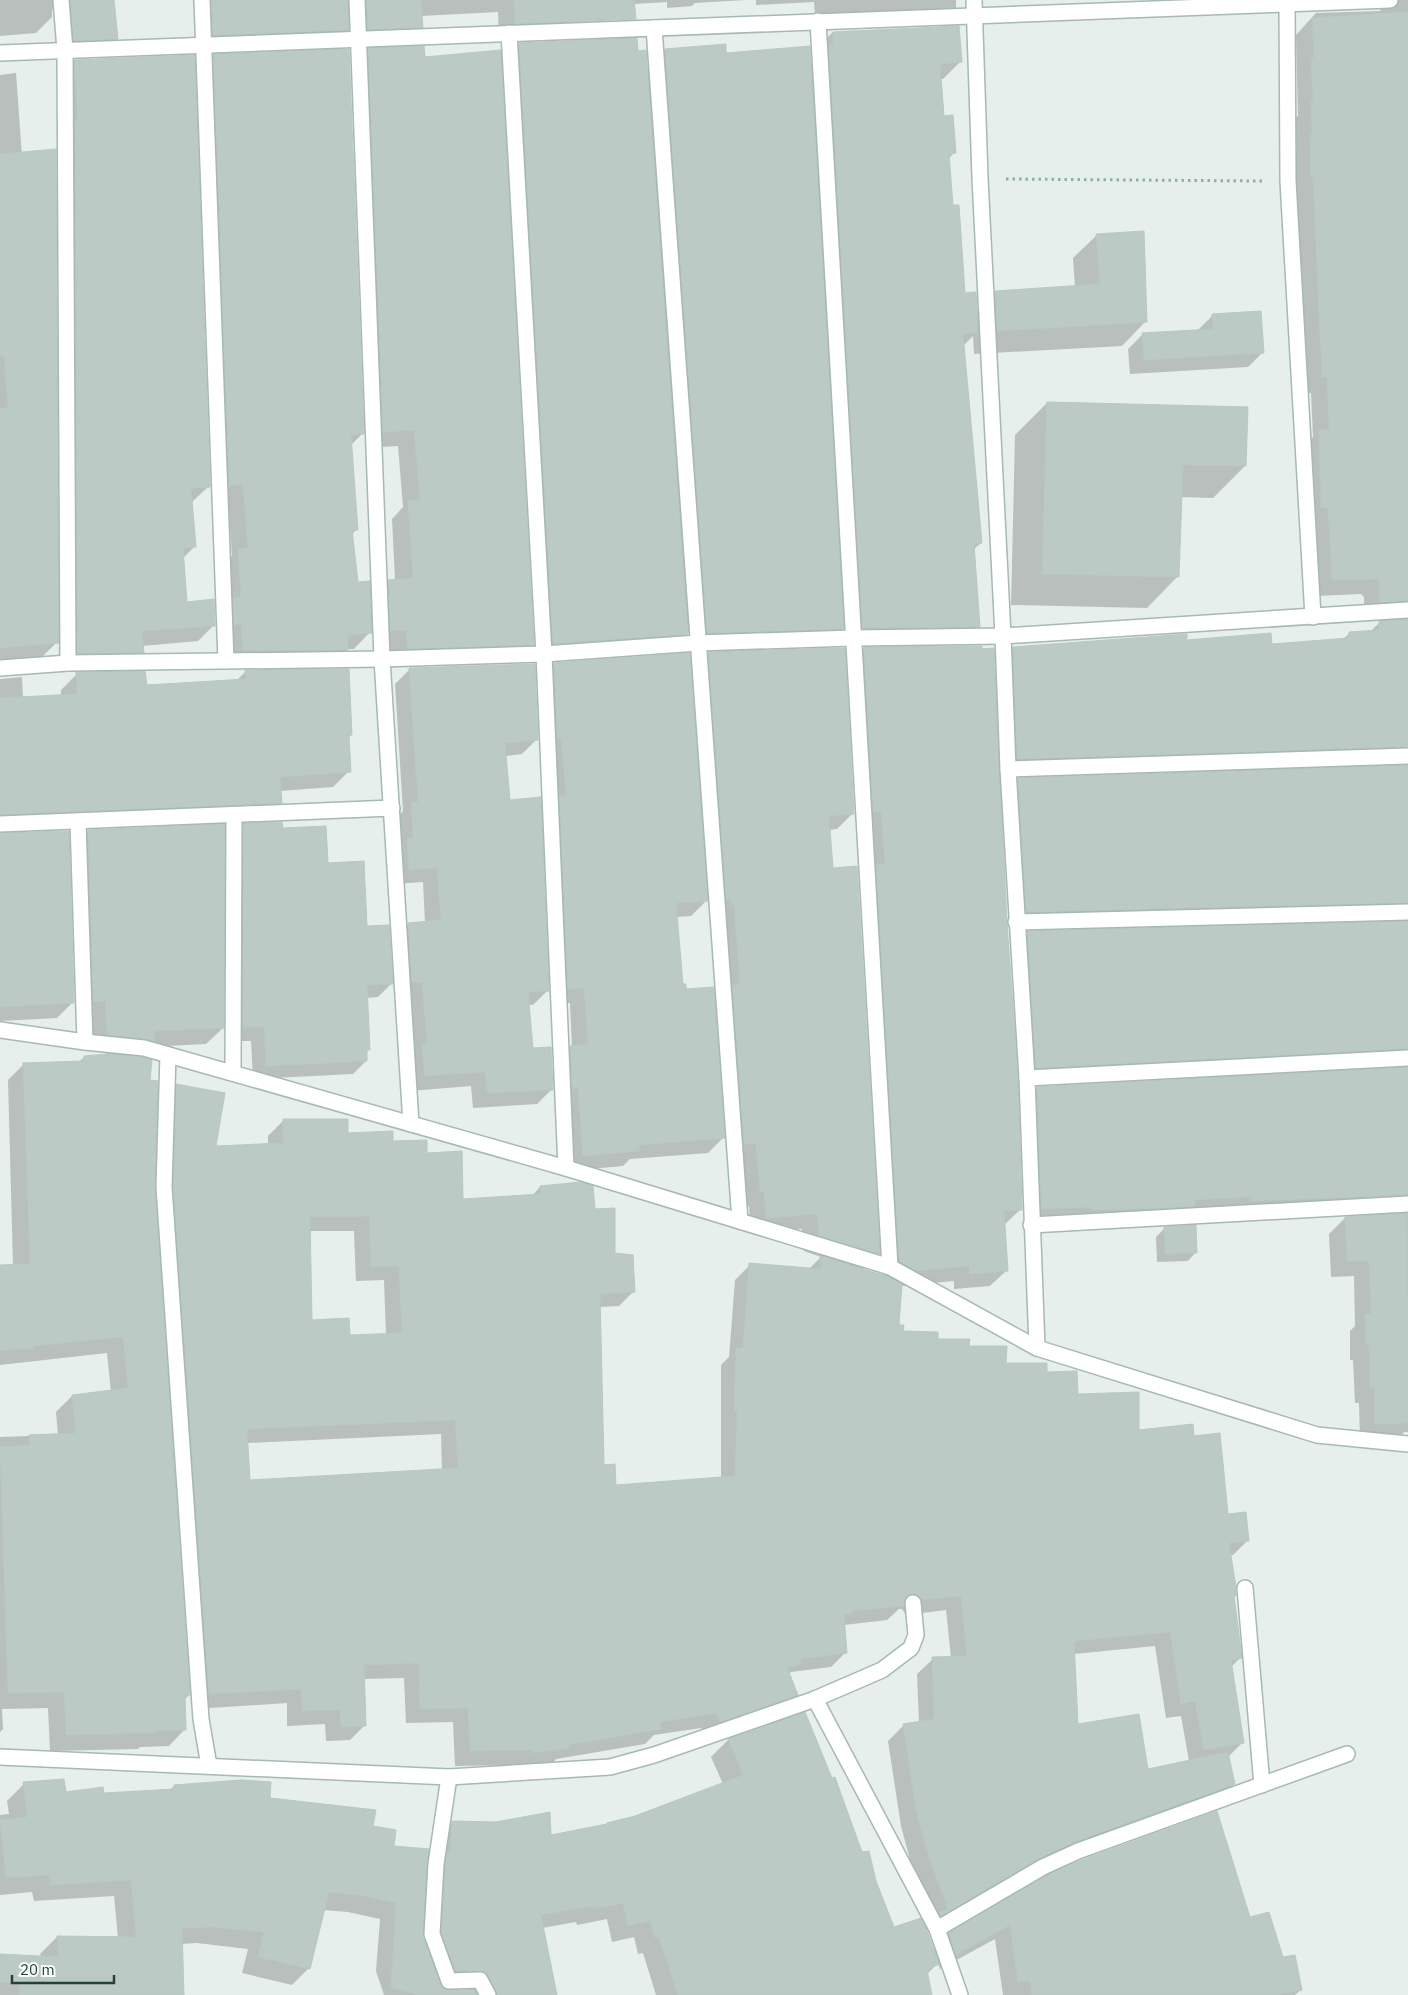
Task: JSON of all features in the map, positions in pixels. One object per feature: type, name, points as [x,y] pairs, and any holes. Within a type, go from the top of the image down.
[{"type":"street","points":[[61,0],[64,50],[68,663]]},
{"type":"street","points":[[202,0],[226,661]]},
{"type":"street","points":[[357,0],[360,39],[382,659],[411,1124]]},
{"type":"street","points":[[974,0],[980,178],[1008,769],[1027,1078],[1037,1348]]},
{"type":"street","points":[[0,53],[1390,0]]},
{"type":"street","points":[[1288,4],[1288,182],[1313,616]]},
{"type":"street","points":[[818,21],[890,1268]]},
{"type":"street","points":[[654,28],[740,1221]]},
{"type":"street","points":[[509,33],[544,654],[566,1168]]},
{"type":"street","points":[[0,668],[68,663],[382,659],[544,654],[698,643],[1003,636],[1408,610]]},
{"type":"street","points":[[1008,769],[1408,756]]},
{"type":"street","points":[[0,824],[392,808]]},
{"type":"street","points":[[233,1073],[234,815]]},
{"type":"street","points":[[78,821],[85,1042]]},
{"type":"street","points":[[1016,922],[1408,912]]},
{"type":"street","points":[[0,1030],[144,1048],[566,1168],[890,1268],[1037,1348],[1318,1435],[1408,1444]]},
{"type":"street","points":[[168,1055],[164,1186],[201,1719],[209,1766]]},
{"type":"street","points":[[1027,1078],[1408,1058]]},
{"type":"street","points":[[1031,1225],[1408,1204]]},
{"type":"street","points":[[1245,1588],[1262,1785]]},
{"type":"street","points":[[0,1757],[449,1777],[610,1767],[654,1755],[814,1699],[882,1670],[911,1648],[916,1635],[913,1603]]},
{"type":"street","points":[[814,1699],[937,1928],[960,1995]]},
{"type":"street","points":[[937,1928],[1043,1867],[1078,1851],[1347,1754]]},
{"type":"street","points":[[449,1777],[436,1864],[432,1934],[449,1981],[480,1980],[488,1995]]},
{"type":"path","points":[[980,178],[1288,182]]},
{"type":"building","points":[[70,0],[114,0],[118,39],[74,41]]},
{"type":"building","points":[[211,0],[348,0],[349,30],[213,35]]},
{"type":"building","points":[[366,0],[421,0],[423,28],[368,30]]},
{"type":"building","points":[[514,0],[634,0],[636,19],[515,24]]},
{"type":"building","points":[[1408,12],[1408,601],[1380,602],[1379,581],[1377,579],[1332,580],[1328,508],[1321,508],[1319,430],[1329,429],[1327,377],[1322,377],[1313,177],[1311,177],[1310,134],[1312,134],[1311,101],[1313,101],[1311,58],[1314,58],[1312,18]]},
{"type":"building","points":[[959,26],[962,62],[940,64],[944,116],[953,115],[956,153],[949,154],[953,205],[959,205],[965,293],[976,292],[978,333],[963,334],[982,543],[974,544],[980,627],[862,628],[829,44],[833,44],[833,32]]},
{"type":"building","points":[[637,38],[638,51],[646,50],[688,634],[553,644],[519,43]]},
{"type":"building","points":[[726,44],[726,53],[810,46],[844,629],[707,633],[665,49]]},
{"type":"building","points":[[424,46],[425,57],[501,50],[534,645],[408,649],[406,630],[390,631],[388,580],[413,578],[408,501],[420,500],[414,430],[383,432],[368,48]]},
{"type":"building","points":[[349,49],[364,434],[351,435],[358,530],[352,530],[358,582],[370,581],[372,633],[348,635],[348,650],[243,651],[241,624],[234,625],[233,598],[241,596],[238,549],[248,548],[243,484],[229,486],[213,54]]},
{"type":"building","points":[[195,55],[210,487],[191,488],[196,547],[183,548],[187,602],[214,599],[215,626],[142,631],[144,653],[77,654],[75,120],[78,120],[74,60]]},
{"type":"building","points":[[56,149],[59,643],[0,648],[0,409],[8,408],[4,356],[0,356],[0,154]]},
{"type":"building","points":[[1144,231],[1147,322],[997,331],[995,291],[1100,284],[1096,234]]},
{"type":"building","points":[[1261,311],[1264,353],[1144,360],[1142,333],[1213,329],[1212,314]]},
{"type":"building","points":[[1047,402],[1248,407],[1246,466],[1183,465],[1179,577],[1042,574]]},
{"type":"building","points":[[1408,619],[1408,747],[1017,759],[1013,647],[1187,634],[1187,640],[1271,633],[1272,644],[1349,638],[1349,632],[1379,630],[1379,621]]},
{"type":"building","points":[[982,646],[982,649],[994,648],[1007,923],[1018,1078],[1022,1210],[1004,1210],[1008,1271],[970,1274],[969,1266],[916,1271],[899,1261],[876,865],[885,864],[881,812],[873,812],[864,647]]},
{"type":"building","points":[[845,648],[854,814],[829,816],[833,868],[857,866],[880,1254],[819,1236],[817,1214],[766,1218],[764,1191],[760,1191],[756,1143],[744,1144],[732,985],[740,985],[734,904],[731,905],[731,899],[726,900],[708,652]]},
{"type":"building","points":[[690,653],[708,901],[676,903],[683,984],[686,984],[686,989],[714,987],[725,1138],[639,1145],[640,1151],[583,1156],[578,1088],[572,1088],[570,1046],[588,1044],[584,988],[568,989],[559,796],[566,795],[561,738],[557,738],[554,663]]},
{"type":"building","points":[[535,664],[538,740],[505,743],[510,800],[541,797],[549,991],[528,992],[533,1048],[551,1047],[553,1090],[487,1093],[485,1072],[425,1076],[422,1043],[427,1043],[422,982],[412,983],[408,923],[441,920],[437,868],[409,870],[407,839],[413,838],[411,802],[418,802],[409,668]]},
{"type":"building","points":[[349,669],[352,735],[349,735],[351,772],[280,777],[282,803],[0,815],[0,698],[77,694],[76,672],[145,671],[147,685],[246,679],[245,670]]},
{"type":"building","points":[[1408,765],[1408,903],[1026,912],[1018,778]]},
{"type":"building","points":[[282,822],[283,828],[326,826],[328,863],[364,861],[367,926],[389,925],[393,984],[367,985],[370,1050],[367,1050],[367,1061],[266,1066],[264,1027],[243,1027],[243,823]]},
{"type":"building","points":[[225,824],[224,1028],[155,1031],[154,1041],[107,1035],[105,1001],[93,1002],[88,830]]},
{"type":"building","points":[[69,831],[74,1003],[0,1007],[0,833]]},
{"type":"building","points":[[1408,921],[1408,1049],[1036,1068],[1027,931]]},
{"type":"building","points":[[108,1054],[142,1057],[152,1060],[150,1080],[158,1081],[155,1188],[190,1695],[185,1695],[186,1730],[156,1731],[156,1733],[66,1735],[64,1692],[8,1693],[0,1447],[29,1445],[29,1435],[76,1433],[72,1395],[128,1388],[123,1337],[33,1346],[33,1349],[0,1350],[0,1265],[30,1264],[23,1063],[84,1061],[84,1056]]},
{"type":"building","points":[[1408,1067],[1408,1193],[1406,1195],[1251,1201],[1251,1197],[1195,1200],[1195,1206],[1164,1208],[1092,1210],[1092,1207],[1041,1209],[1037,1087]]},
{"type":"building","points":[[176,1084],[225,1093],[216,1146],[283,1143],[283,1119],[348,1119],[348,1133],[393,1131],[393,1141],[427,1140],[427,1153],[462,1151],[463,1199],[541,1194],[540,1186],[581,1182],[593,1186],[595,1209],[615,1208],[615,1253],[633,1255],[635,1292],[600,1294],[604,1465],[615,1464],[616,1485],[735,1476],[737,1411],[734,1411],[736,1348],[743,1348],[749,1263],[821,1269],[820,1256],[886,1276],[902,1284],[899,1325],[904,1325],[903,1331],[938,1332],[938,1339],[970,1339],[969,1346],[1007,1346],[1006,1363],[1047,1363],[1047,1372],[1077,1371],[1078,1394],[1139,1392],[1139,1430],[1193,1424],[1194,1436],[1220,1433],[1228,1514],[1246,1512],[1249,1541],[1229,1543],[1236,1587],[1236,1596],[1234,1596],[1242,1658],[1231,1660],[1244,1743],[1204,1750],[1195,1701],[1181,1704],[1170,1632],[1074,1641],[1078,1724],[1139,1714],[1148,1769],[1228,1752],[1235,1784],[1074,1842],[1038,1859],[941,1916],[939,1912],[948,1909],[927,1852],[916,1810],[903,1724],[934,1719],[932,1657],[967,1656],[961,1596],[922,1600],[917,1595],[912,1594],[905,1599],[904,1606],[852,1611],[852,1614],[844,1615],[847,1653],[800,1659],[801,1664],[787,1667],[798,1695],[720,1722],[716,1713],[660,1722],[661,1729],[569,1745],[569,1748],[532,1753],[532,1750],[470,1751],[468,1708],[420,1709],[419,1663],[364,1665],[366,1726],[341,1727],[340,1710],[302,1711],[301,1689],[209,1694],[173,1187]],"holes":[[[369,1216],[371,1267],[399,1266],[402,1333],[350,1335],[349,1318],[312,1320],[310,1217]],[[455,1420],[458,1468],[250,1480],[247,1429]]]},
{"type":"building","points":[[1407,1213],[1408,1423],[1375,1424],[1374,1388],[1370,1388],[1369,1345],[1366,1345],[1365,1314],[1371,1314],[1369,1261],[1347,1262],[1345,1217]]},
{"type":"building","points":[[1196,1225],[1197,1253],[1165,1254],[1164,1227]]},
{"type":"building","points":[[805,1712],[832,1778],[835,1777],[862,1852],[869,1851],[876,1881],[894,1927],[921,1918],[928,1933],[939,1964],[927,1970],[932,1995],[678,1995],[659,1937],[655,1938],[650,1921],[628,1926],[623,1903],[593,1909],[593,1906],[541,1915],[557,1995],[497,1995],[488,1976],[484,1972],[456,1971],[441,1933],[445,1865],[447,1851],[450,1851],[452,1821],[496,1822],[550,1812],[551,1835],[607,1824],[635,1816],[743,1775],[728,1739]]},
{"type":"building","points":[[64,1779],[66,1792],[103,1787],[104,1793],[174,1789],[174,1785],[241,1780],[271,1782],[270,1798],[376,1810],[373,1826],[396,1830],[394,1846],[429,1849],[423,1937],[443,1988],[449,1990],[474,1990],[477,1995],[418,1995],[391,1988],[396,1903],[365,1896],[329,1892],[310,1969],[258,1957],[264,1932],[215,1927],[182,1928],[184,1995],[19,1995],[19,1983],[0,1982],[0,1954],[59,1957],[57,1936],[136,1937],[131,1880],[50,1885],[49,1875],[6,1878],[0,1820],[27,1817],[23,1782]]},
{"type":"building","points":[[1217,1811],[1250,1917],[1269,1912],[1283,1957],[1295,1955],[1302,1990],[1277,1995],[1032,1995],[1030,1981],[1018,1982],[1010,1925],[956,1955],[948,1933],[1047,1875],[1082,1860]]}]
